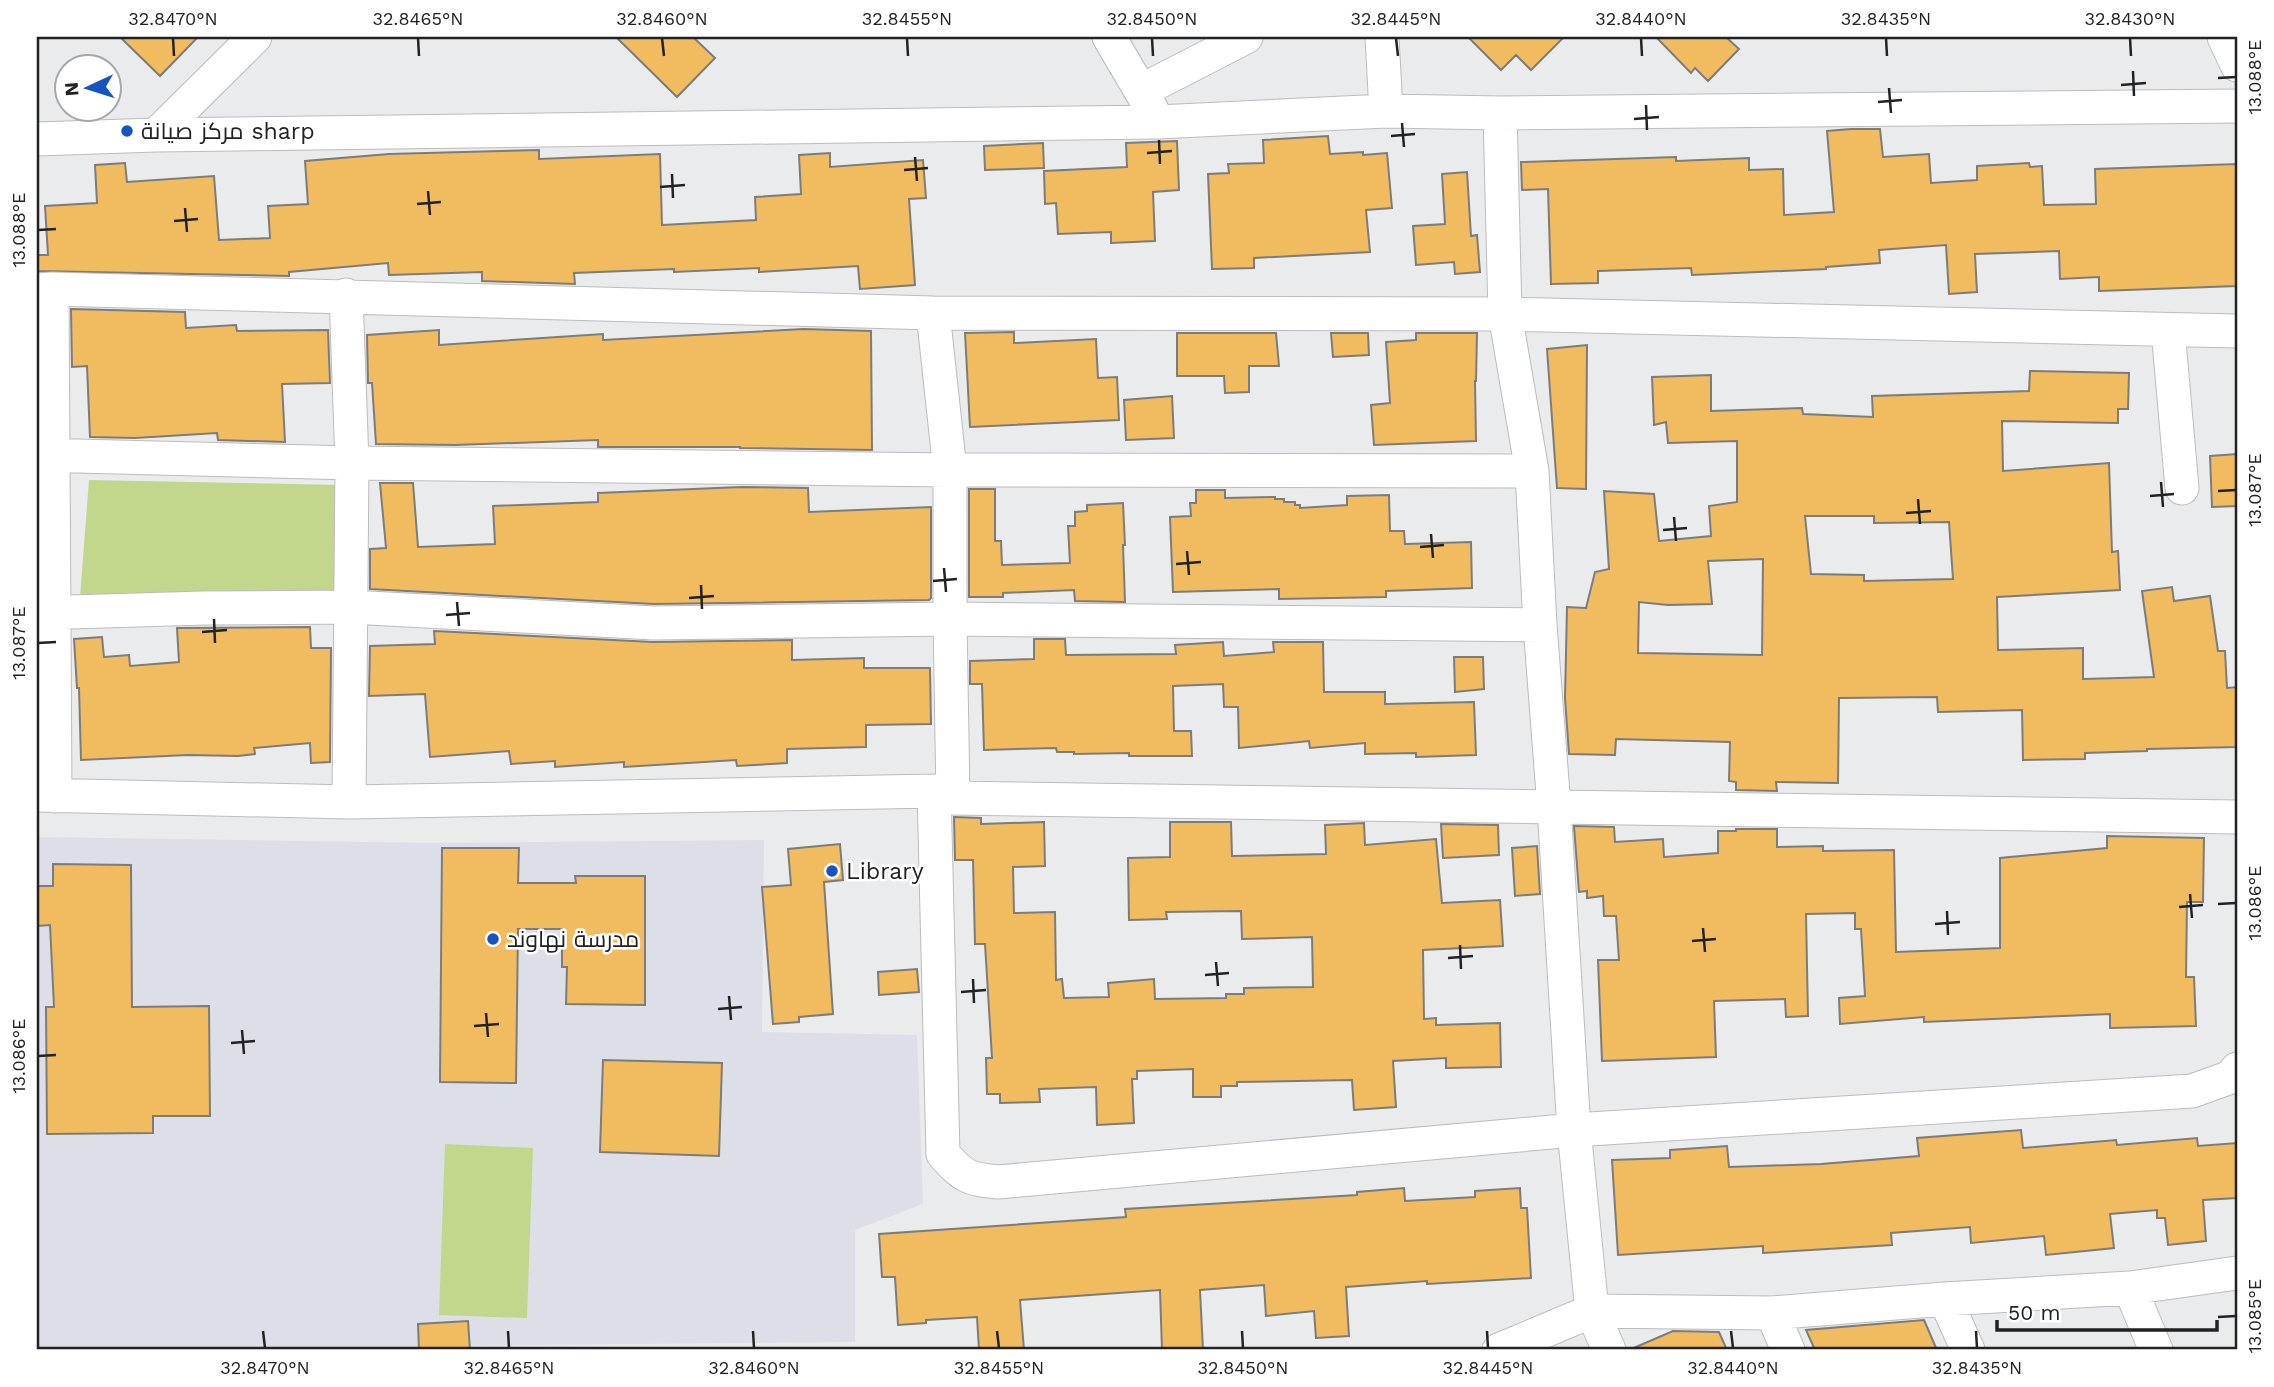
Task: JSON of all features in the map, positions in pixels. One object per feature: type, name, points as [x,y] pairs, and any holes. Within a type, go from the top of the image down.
[{"type":"street","points":[[156,135],[255,37]]},
{"type":"street","points":[[1109,37],[1158,122]]},
{"type":"street","points":[[1141,91],[1246,37]]},
{"type":"street","points":[[1382,37],[1386,111]]},
{"type":"street","points":[[2224,37],[2237,65]]},
{"type":"street","points":[[37,139],[156,135],[1158,122],[1386,111],[1500,113],[2237,106]]},
{"type":"street","points":[[1500,113],[1505,314],[1532,471],[1539,625],[1554,807],[1574,1130],[1592,1311],[1609,1350]]},
{"type":"street","points":[[2237,331],[1505,314],[933,313],[346,295],[44,290],[46,795],[349,802],[944,795],[2237,817]]},
{"type":"street","points":[[346,295],[352,463],[349,802]]},
{"type":"street","points":[[933,313],[950,470],[950,619],[944,795],[943,1154],[959,1171],[974,1180],[998,1182],[1574,1130],[2192,1091],[2231,1077],[2237,1069]]},
{"type":"street","points":[[2168,330],[2182,488]]},
{"type":"street","points":[[45,455],[352,463],[950,470],[1532,471]]},
{"type":"street","points":[[45,613],[350,607],[654,623],[950,619],[1539,625]]},
{"type":"street","points":[[1499,1350],[1592,1311],[1772,1313],[2130,1288],[2237,1273]]},
{"type":"street","points":[[2130,1288],[2156,1350]]},
{"type":"street","points":[[1945,1299],[1968,1350]]},
{"type":"street","points":[[1772,1313],[1787,1350]]},
{"type":"shaded area","points":[[37,837],[427,843],[764,840],[762,1032],[917,1035],[923,1204],[855,1230],[855,1342],[426,1346],[371,1350],[37,1350]]},
{"type":"green space","points":[[89,480],[342,485],[343,600],[80,597]]},
{"type":"green space","points":[[445,1144],[533,1148],[527,1318],[439,1315]]},
{"type":"building","points":[[120,37],[198,37],[160,76]]},
{"type":"building","points":[[616,37],[693,37],[715,58],[677,97]]},
{"type":"building","points":[[1468,37],[1564,37],[1531,70],[1516,55],[1501,70]]},
{"type":"building","points":[[1656,37],[1726,37],[1739,49],[1708,81],[1695,68],[1691,73]]},
{"type":"building","points":[[1880,129],[1883,157],[1929,154],[1931,183],[1977,180],[1977,166],[2029,163],[2030,167],[2042,166],[2044,205],[2096,204],[2095,169],[2237,164],[2237,286],[2099,291],[2099,277],[2060,279],[2059,251],[1975,254],[1977,292],[1949,294],[1946,245],[1879,250],[1880,263],[1826,269],[1692,275],[1691,268],[1598,271],[1598,283],[1551,284],[1548,189],[1522,190],[1521,162],[1676,157],[1676,161],[1749,158],[1749,170],[1783,169],[1784,215],[1834,212],[1827,131]]},
{"type":"building","points":[[1328,136],[1330,154],[1387,153],[1392,208],[1366,210],[1370,252],[1254,258],[1254,268],[1212,269],[1208,174],[1229,173],[1228,164],[1264,163],[1263,140]]},
{"type":"building","points":[[1177,141],[1179,190],[1153,192],[1155,241],[1111,243],[1111,232],[1058,234],[1056,203],[1045,204],[1044,171],[1127,167],[1126,143]]},
{"type":"building","points":[[1043,143],[1044,168],[985,170],[984,146]]},
{"type":"building","points":[[539,150],[539,159],[660,154],[662,225],[756,220],[755,197],[801,194],[799,155],[830,153],[830,167],[923,160],[926,198],[909,199],[915,285],[860,289],[858,266],[759,272],[759,268],[574,273],[575,284],[482,281],[482,272],[389,275],[388,263],[289,272],[289,276],[37,271],[37,255],[48,255],[45,206],[97,203],[95,165],[125,163],[127,182],[214,176],[219,240],[270,238],[268,206],[308,204],[305,161],[389,154]]},
{"type":"building","points":[[1467,172],[1471,236],[1477,235],[1480,272],[1455,274],[1454,262],[1416,265],[1413,226],[1445,224],[1442,174]]},
{"type":"building","points":[[71,309],[185,312],[186,328],[236,325],[237,331],[328,330],[330,383],[282,384],[285,442],[218,440],[217,433],[135,438],[90,437],[87,366],[72,367]]},
{"type":"building","points":[[803,329],[871,331],[872,450],[598,447],[598,440],[455,445],[376,444],[372,383],[368,383],[367,335],[439,330],[439,345],[603,334],[603,340]]},
{"type":"building","points":[[1014,332],[1014,343],[1096,339],[1098,378],[1117,377],[1119,420],[970,427],[965,333]]},
{"type":"building","points":[[1177,333],[1276,333],[1279,366],[1249,366],[1249,392],[1225,393],[1224,376],[1177,376]]},
{"type":"building","points":[[1331,333],[1368,333],[1369,355],[1333,357]]},
{"type":"building","points":[[1416,333],[1477,333],[1476,441],[1374,445],[1371,405],[1390,403],[1386,342],[1416,340]]},
{"type":"building","points":[[1587,345],[1586,489],[1557,488],[1547,349]]},
{"type":"building","points":[[2030,371],[2129,373],[2128,409],[2118,409],[2118,423],[2002,421],[2003,471],[2109,463],[2112,552],[2118,551],[2120,590],[1997,597],[1998,650],[2083,648],[2083,679],[2154,677],[2142,591],[2172,587],[2174,601],[2210,596],[2218,651],[2225,651],[2227,688],[2237,687],[2237,747],[2147,749],[2085,753],[2085,759],[2023,760],[2022,710],[1938,712],[1937,697],[1839,698],[1838,783],[1776,782],[1777,791],[1736,790],[1736,782],[1729,781],[1730,742],[1616,739],[1615,755],[1569,754],[1565,698],[1567,607],[1586,608],[1595,572],[1609,569],[1604,491],[1654,494],[1659,541],[1711,536],[1709,506],[1737,502],[1737,441],[1668,443],[1666,422],[1654,425],[1652,377],[1711,375],[1711,411],[1802,408],[1803,414],[1873,417],[1872,396],[2029,391]],"holes":[[[1805,516],[1874,516],[1874,523],[1949,522],[1953,579],[1864,581],[1864,575],[1811,574]],[[1763,559],[1762,655],[1638,653],[1639,602],[1668,605],[1712,604],[1708,561]]]},
{"type":"building","points":[[1172,396],[1174,438],[1126,440],[1124,400]]},
{"type":"building","points":[[2237,454],[2237,506],[2212,507],[2210,456]]},
{"type":"building","points":[[380,483],[413,483],[418,547],[495,544],[493,506],[598,502],[598,493],[741,487],[808,488],[809,512],[931,507],[931,598],[654,604],[370,589],[370,549],[386,548]]},
{"type":"building","points":[[969,489],[995,489],[995,541],[1001,541],[1002,565],[1070,563],[1068,526],[1075,526],[1075,512],[1087,511],[1087,505],[1123,503],[1125,602],[1075,601],[1074,590],[1003,593],[1003,597],[969,597]]},
{"type":"building","points":[[1196,490],[1225,490],[1225,498],[1275,497],[1284,499],[1284,502],[1295,502],[1300,508],[1347,505],[1347,496],[1389,495],[1390,531],[1404,531],[1405,544],[1471,542],[1472,588],[1386,591],[1386,597],[1279,599],[1279,589],[1173,592],[1170,517],[1191,516],[1190,503],[1196,503]]},
{"type":"building","points":[[310,627],[311,648],[331,648],[330,762],[311,763],[310,743],[254,748],[255,754],[238,756],[188,755],[81,760],[79,688],[74,639],[102,637],[104,657],[129,655],[130,666],[179,662],[177,628]]},
{"type":"building","points":[[434,631],[653,642],[792,640],[792,660],[864,658],[864,668],[930,668],[931,724],[866,725],[866,747],[787,749],[787,763],[737,766],[736,760],[624,767],[624,762],[555,767],[555,761],[511,764],[509,751],[430,757],[425,694],[369,696],[370,646],[435,644]]},
{"type":"building","points":[[1034,639],[1065,639],[1066,655],[1176,654],[1175,645],[1223,642],[1224,656],[1274,652],[1273,642],[1323,642],[1324,692],[1385,692],[1385,704],[1474,702],[1476,755],[1416,757],[1416,753],[1365,754],[1365,743],[1310,748],[1309,741],[1239,748],[1238,707],[1224,707],[1223,684],[1173,686],[1174,731],[1191,731],[1192,756],[1074,754],[1057,752],[1056,748],[984,750],[982,684],[970,684],[970,661],[1034,659]]},
{"type":"building","points":[[1454,657],[1483,657],[1484,689],[1455,692]]},
{"type":"building","points":[[954,817],[981,818],[981,824],[1044,822],[1045,866],[1013,867],[1014,913],[1055,912],[1056,980],[1062,979],[1064,998],[1109,997],[1108,983],[1154,979],[1155,999],[1226,998],[1226,994],[1244,994],[1244,988],[1313,987],[1312,937],[1242,939],[1241,911],[1166,912],[1167,919],[1129,920],[1128,858],[1170,857],[1170,822],[1231,822],[1232,856],[1326,854],[1325,825],[1364,823],[1365,845],[1436,839],[1442,903],[1500,900],[1503,946],[1423,950],[1424,1019],[1436,1018],[1436,1025],[1500,1023],[1501,1067],[1446,1068],[1446,1058],[1393,1061],[1396,1107],[1354,1110],[1352,1080],[1237,1082],[1237,1086],[1221,1086],[1221,1097],[1193,1097],[1193,1069],[1137,1071],[1137,1079],[1132,1079],[1134,1123],[1097,1125],[1096,1087],[1039,1089],[1040,1102],[1000,1103],[1000,1094],[987,1094],[986,1058],[992,1058],[985,944],[975,944],[973,860],[955,860]]},
{"type":"building","points":[[1441,824],[1498,825],[1499,855],[1443,858]]},
{"type":"building","points":[[1574,826],[1614,827],[1615,842],[1663,839],[1664,857],[1718,853],[1718,831],[1736,829],[1777,829],[1777,847],[1823,846],[1823,851],[1894,850],[1896,952],[2000,948],[2000,858],[2107,848],[2107,836],[2204,838],[2203,902],[2187,902],[2186,977],[2194,977],[2196,1026],[2110,1028],[2110,1014],[1924,1022],[1924,1017],[1840,1024],[1839,998],[1865,996],[1861,929],[1855,929],[1855,913],[1806,914],[1808,1016],[1786,1017],[1785,999],[1714,1001],[1716,1057],[1602,1061],[1598,960],[1619,960],[1616,916],[1604,916],[1603,896],[1587,898],[1587,891],[1579,892]]},
{"type":"building","points":[[840,844],[843,880],[824,882],[833,1014],[799,1017],[799,1022],[773,1024],[762,887],[791,885],[788,849]]},
{"type":"building","points":[[1537,846],[1540,894],[1515,896],[1512,848]]},
{"type":"building","points":[[442,848],[519,848],[518,883],[576,883],[575,876],[645,876],[645,1005],[566,1004],[567,967],[562,967],[562,929],[518,929],[516,1083],[440,1082]]},
{"type":"building","points":[[53,864],[131,865],[132,1007],[209,1006],[210,1116],[153,1116],[153,1133],[47,1134],[46,1007],[54,1007],[50,925],[37,926],[37,886],[53,886]]},
{"type":"building","points":[[917,969],[919,992],[879,995],[878,972]]},
{"type":"building","points":[[603,1060],[722,1063],[719,1156],[600,1152]]},
{"type":"building","points":[[2021,1130],[2023,1148],[2116,1140],[2117,1145],[2197,1138],[2198,1146],[2237,1143],[2237,1198],[2203,1200],[2206,1241],[2168,1245],[2165,1218],[2157,1218],[2157,1210],[2110,1214],[2114,1248],[2046,1255],[2044,1236],[1971,1243],[1970,1227],[1891,1233],[1892,1245],[1763,1253],[1763,1246],[1618,1255],[1612,1160],[1670,1158],[1670,1150],[1727,1146],[1729,1167],[1821,1164],[1919,1156],[1917,1138]]},
{"type":"building","points":[[1404,1188],[1405,1201],[1475,1197],[1475,1191],[1520,1188],[1521,1208],[1527,1208],[1531,1278],[1346,1287],[1349,1336],[1316,1338],[1314,1311],[1266,1316],[1264,1285],[1200,1290],[1203,1350],[1162,1350],[1160,1290],[1020,1300],[1024,1350],[979,1350],[977,1317],[926,1320],[926,1323],[898,1325],[895,1277],[882,1277],[879,1234],[1126,1217],[1125,1209],[1357,1195],[1357,1192]]},
{"type":"building","points":[[1924,1320],[1937,1350],[1815,1350],[1806,1330]]},
{"type":"building","points":[[468,1321],[470,1350],[419,1350],[418,1324]]},
{"type":"building","points":[[1673,1331],[1719,1332],[1727,1350],[1629,1350]]},
{"type":"place","name":"مركز صيانة sharp","points":[[127,131]]},
{"type":"place","name":"Library","points":[[832,871]]},
{"type":"place","name":"مدرسة نهاوند","points":[[493,939]]}]
